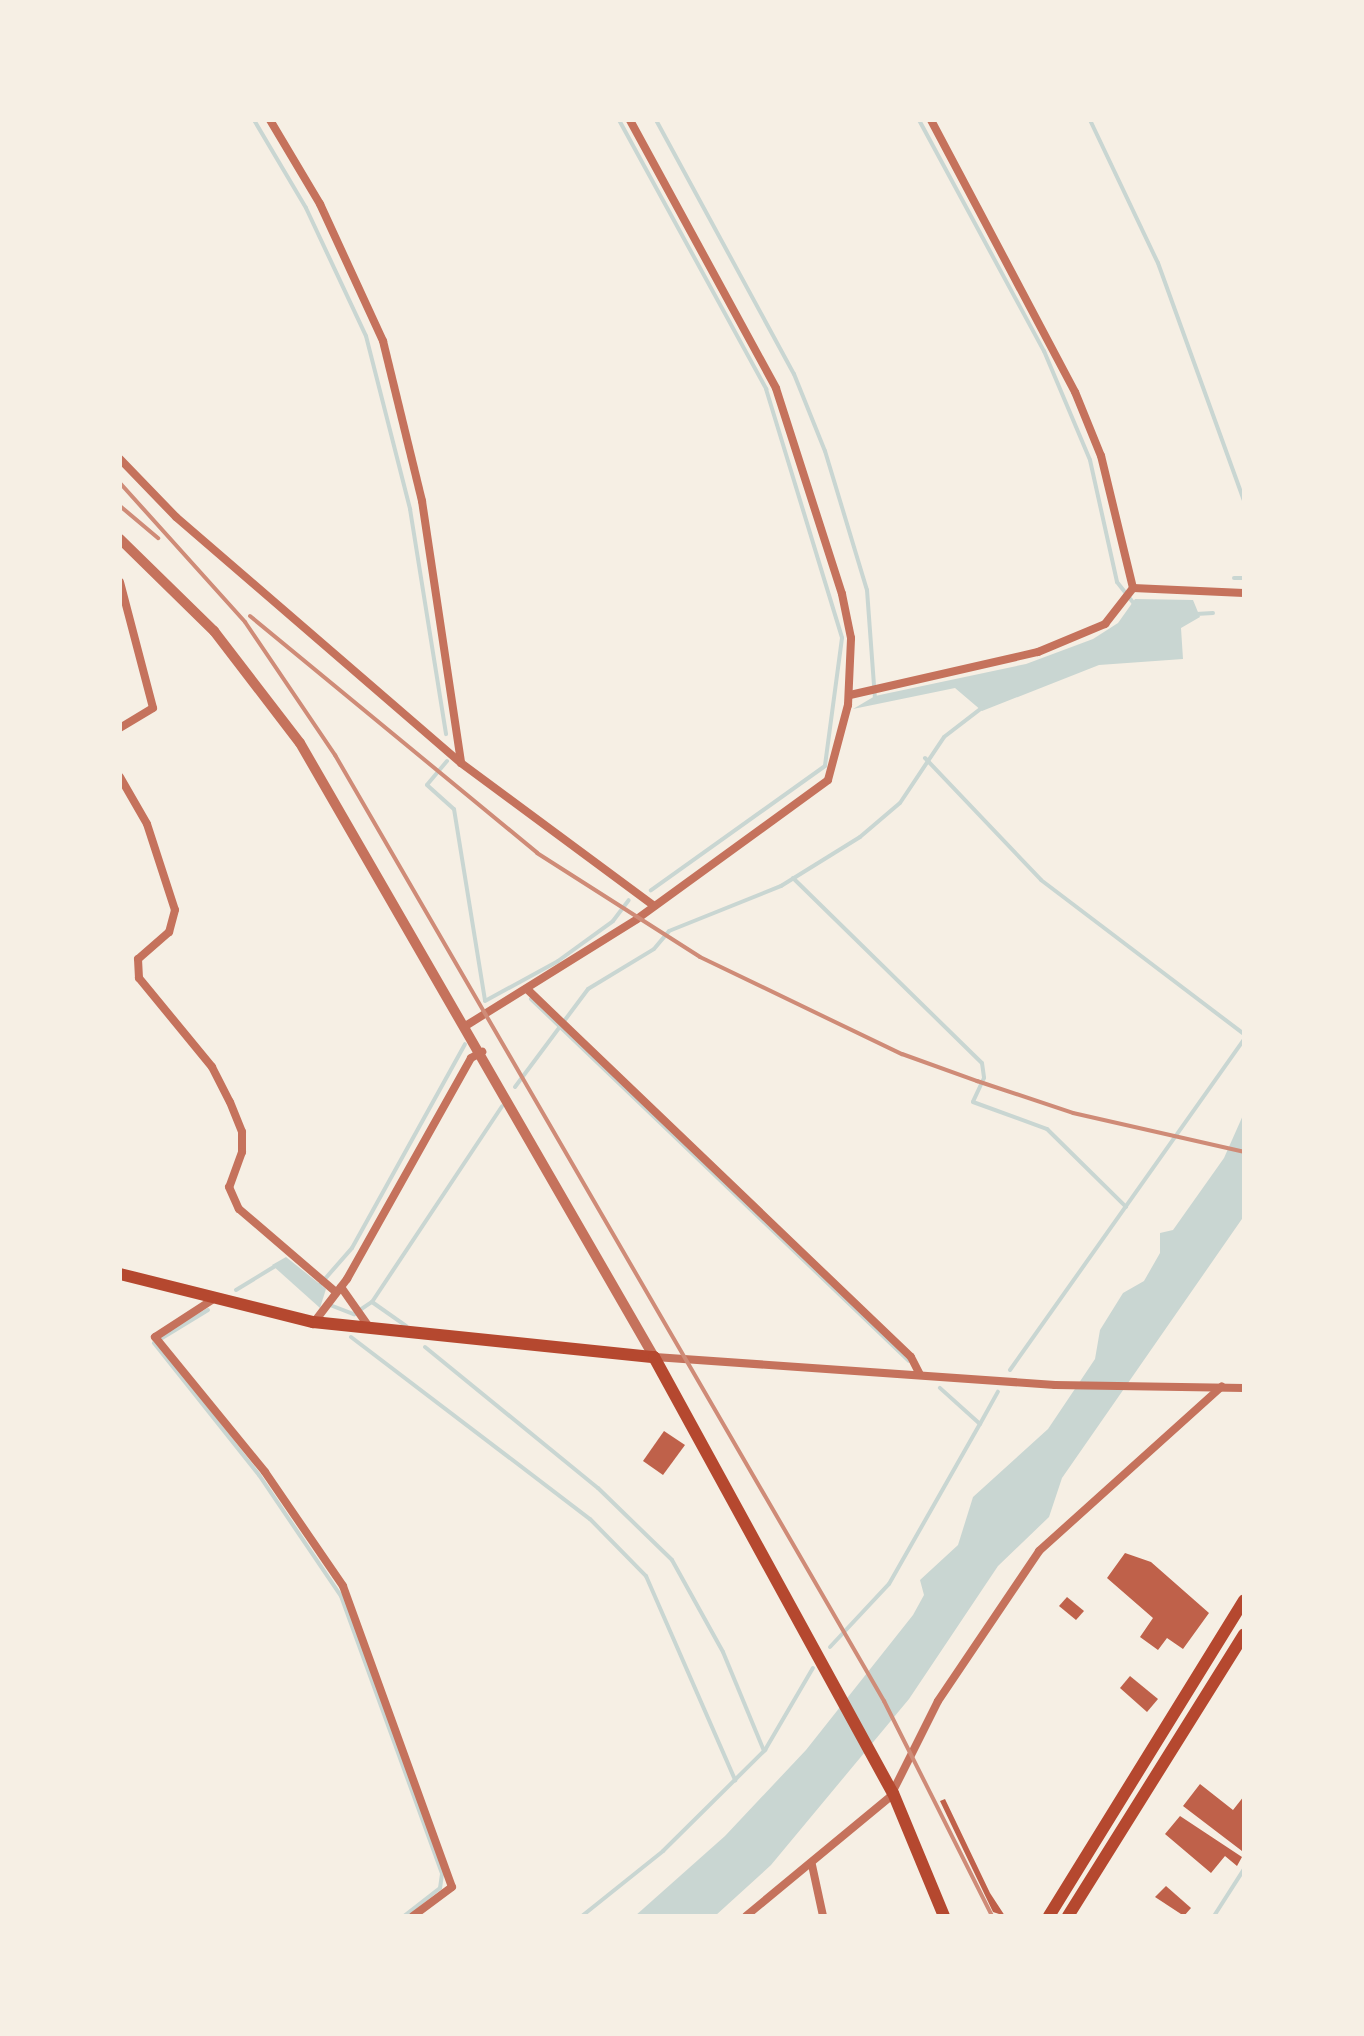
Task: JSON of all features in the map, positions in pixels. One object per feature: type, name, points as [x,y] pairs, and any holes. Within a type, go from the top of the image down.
[{"type":"main road","points":[[120,1274],[212,1300],[313,1322],[654,1357],[890,1788],[944,1916]]},
{"type":"main road","points":[[1049,1916],[1244,1600]]},
{"type":"main road","points":[[1068,1916],[1244,1634]]},
{"type":"main road","points":[[1210,1658],[1224,1666]]},
{"type":"street","points":[[270,120],[320,204],[383,340],[422,501],[460,763]]},
{"type":"street","points":[[467,1025],[528,990],[654,906],[828,780],[848,704],[851,638],[842,594],[776,388],[630,120]]},
{"type":"street","points":[[931,120],[1076,392],[1101,456],[1132,589]]},
{"type":"street","points":[[120,459],[176,517],[460,763],[654,906]]},
{"type":"street","points":[[122,545],[214,631],[272,702],[467,1025],[654,1357],[1055,1385],[1244,1388]]},
{"type":"street","points":[[120,582],[154,708],[120,728]]},
{"type":"street","points":[[848,704],[874,690],[1038,652],[1105,624],[1121,598],[1132,589],[1244,593]]},
{"type":"street","points":[[120,778],[147,824],[175,910],[169,932],[138,959],[138,978],[212,1067],[230,1102],[242,1152],[232,1196],[323,1281],[362,1310],[369,1329]]},
{"type":"street","points":[[528,990],[912,1357],[920,1375]]},
{"type":"street","points":[[313,1322],[337,1293],[471,1058],[482,1052]]},
{"type":"street","points":[[212,1300],[158,1341],[265,1472],[344,1586],[452,1887],[413,1916]]},
{"type":"street","points":[[746,1916],[812,1865],[890,1788],[938,1701],[1039,1551],[1222,1386]]},
{"type":"street","points":[[812,1865],[823,1916]]},
{"type":"shaded area","points":[[1135,599],[1193,600],[1200,617],[1181,628],[1183,659],[1099,665],[982,711],[955,688],[853,709],[875,696],[1026,664],[1093,639],[1118,623]]},
{"type":"shaded area","points":[[1244,1113],[1244,1216],[1062,1478],[1049,1517],[998,1566],[909,1699],[771,1865],[715,1916],[635,1916],[725,1836],[806,1750],[913,1615],[924,1595],[920,1580],[958,1545],[973,1497],[1048,1429],[1095,1359],[1100,1330],[1123,1293],[1144,1281],[1160,1253],[1160,1233],[1173,1230],[1224,1158]]},
{"type":"shaded area","points":[[286,1257],[326,1289],[320,1308],[272,1265]]},
{"type":"building","points":[[664,1431],[685,1445],[663,1475],[643,1461]]},
{"type":"building","points":[[1125,1553],[1151,1562],[1209,1613],[1183,1649],[1167,1638],[1158,1650],[1140,1637],[1153,1618],[1107,1578]]},
{"type":"building","points":[[1067,1597],[1084,1611],[1076,1620],[1059,1606]]},
{"type":"building","points":[[1130,1676],[1158,1699],[1147,1712],[1120,1688]]},
{"type":"building","points":[[1200,1784],[1233,1810],[1244,1796],[1242,1851],[1183,1806]]},
{"type":"building","points":[[945,1799],[1005,1916],[993,1912],[940,1801]]},
{"type":"building","points":[[1180,1816],[1242,1857],[1237,1866],[1225,1856],[1211,1873],[1165,1834]]},
{"type":"building","points":[[1166,1886],[1191,1908],[1184,1916],[1155,1897]]},
{"type":"waterway","points":[[254,120],[306,208],[366,336],[410,509],[446,734]]},
{"type":"waterway","points":[[619,120],[766,389],[842,638],[825,766],[651,890]]},
{"type":"waterway","points":[[656,120],[794,374],[825,451],[867,590],[875,700]]},
{"type":"waterway","points":[[919,120],[1044,351],[1090,460],[1117,582],[1135,605]]},
{"type":"waterway","points":[[1090,120],[1158,263],[1244,500]]},
{"type":"waterway","points":[[1234,578],[1244,578]]},
{"type":"waterway","points":[[1196,614],[1213,613]]},
{"type":"waterway","points":[[515,1087],[588,989],[654,949],[669,931],[781,886],[860,837],[900,803],[944,737],[983,707]]},
{"type":"waterway","points":[[925,758],[1041,880],[1244,1034]]},
{"type":"waterway","points":[[447,761],[427,785],[454,809],[485,1001],[558,961],[613,921],[629,900]]},
{"type":"waterway","points":[[793,878],[982,1063],[984,1078],[973,1102],[1047,1129],[1126,1207]]},
{"type":"waterway","points":[[531,999],[909,1361]]},
{"type":"waterway","points":[[1010,1370],[1244,1039]]},
{"type":"waterway","points":[[317,1288],[352,1248],[465,1044]]},
{"type":"waterway","points":[[372,1302],[502,1106]]},
{"type":"waterway","points":[[236,1290],[277,1265]]},
{"type":"waterway","points":[[330,1305],[354,1314],[372,1302],[406,1326]]},
{"type":"waterway","points":[[208,1310],[154,1343],[259,1475],[341,1596],[442,1874],[440,1888],[404,1916]]},
{"type":"waterway","points":[[351,1337],[590,1519],[646,1576],[735,1780]]},
{"type":"waterway","points":[[425,1347],[598,1488],[672,1560],[723,1652],[764,1751]]},
{"type":"waterway","points":[[830,1647],[889,1584],[980,1424],[940,1388]]},
{"type":"waterway","points":[[980,1424],[998,1392]]},
{"type":"waterway","points":[[582,1916],[663,1851],[765,1750],[813,1668]]},
{"type":"waterway","points":[[1214,1916],[1244,1869]]},
{"type":"railway","points":[[120,483],[245,622],[335,755],[884,1701],[992,1916]]},
{"type":"railway","points":[[120,506],[158,538]]},
{"type":"railway","points":[[250,616],[537,853],[700,957],[902,1054],[977,1081],[1073,1113],[1244,1152]]}]
